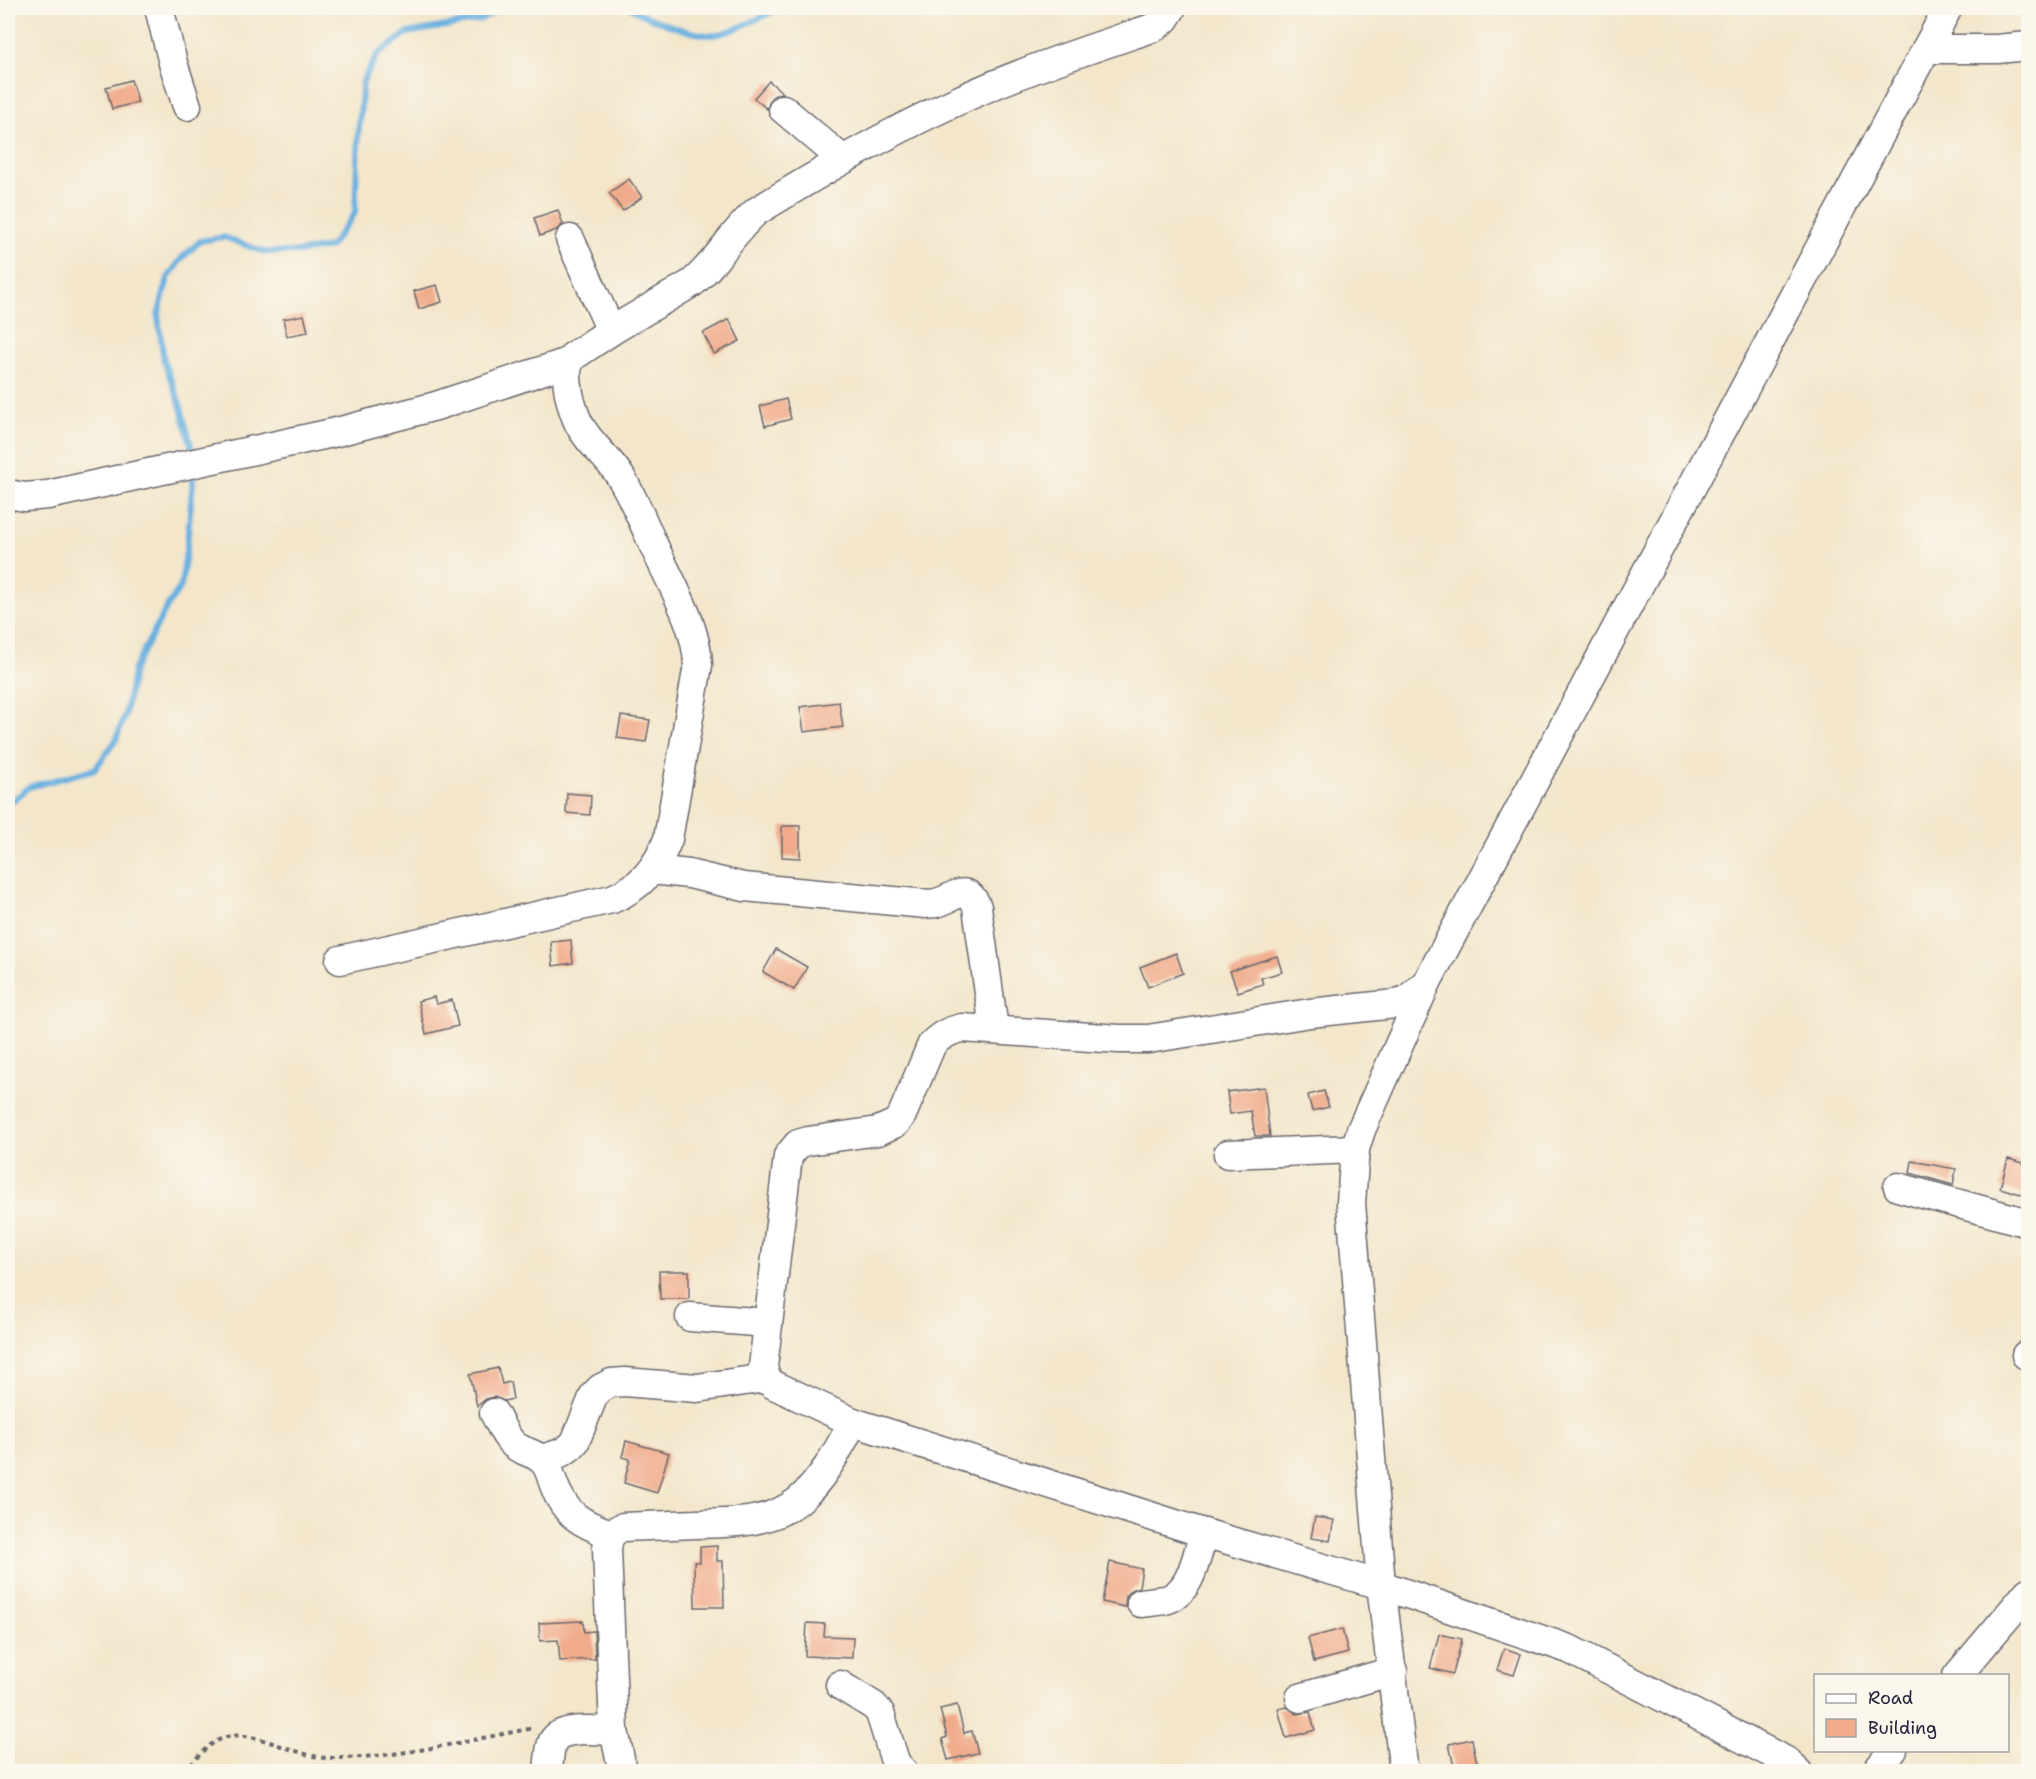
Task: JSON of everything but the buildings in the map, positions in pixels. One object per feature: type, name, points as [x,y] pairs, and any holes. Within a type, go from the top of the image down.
[{"type":"street","points":[[159,8],[173,63],[188,106]]},
{"type":"street","points":[[8,494],[25,497],[48,495],[291,443],[436,405],[568,362],[577,352],[692,284],[702,275],[745,221],[757,211],[842,159],[1000,82],[1155,27],[1165,19],[1172,8]]},
{"type":"street","points":[[1404,1772],[1381,1585],[1352,1203],[1355,1149],[1361,1130],[1427,982],[1948,8]]},
{"type":"street","points":[[1926,49],[1997,49],[2028,46]]},
{"type":"street","points":[[783,109],[842,159]]},
{"type":"street","points":[[570,239],[611,331]]},
{"type":"street","points":[[340,960],[612,899],[640,884],[661,857],[668,839],[698,665],[698,651],[690,624],[625,484],[590,441],[579,423],[566,376],[568,362]]},
{"type":"street","points":[[652,870],[689,874],[744,886],[926,904],[966,893],[974,898],[977,907],[994,1029]]},
{"type":"street","points":[[1427,982],[1408,999],[1395,1004],[1310,1012],[1148,1039],[962,1028],[940,1036],[932,1044],[902,1115],[896,1123],[878,1131],[798,1144],[788,1156],[763,1367],[766,1378],[772,1384],[853,1422],[1204,1533],[1381,1585],[1569,1649],[1788,1762],[1799,1772]]},
{"type":"street","points":[[1228,1154],[1355,1149]]},
{"type":"street","points":[[1898,1187],[2028,1223]]},
{"type":"street","points":[[690,1317],[768,1323]]},
{"type":"street","points":[[541,1459],[566,1451],[571,1447],[594,1395],[611,1383],[625,1382],[697,1389],[766,1378]]},
{"type":"street","points":[[494,1413],[508,1439],[515,1446],[541,1459],[546,1465],[563,1506],[581,1522],[611,1534]]},
{"type":"street","points":[[623,1772],[614,1731],[607,1549],[611,1534],[623,1527],[750,1522],[775,1515],[798,1500],[815,1482],[830,1464],[853,1422]]},
{"type":"street","points":[[1141,1603],[1166,1599],[1182,1591],[1204,1533]]},
{"type":"street","points":[[1959,1674],[2028,1592]]},
{"type":"street","points":[[1300,1698],[1393,1671]]},
{"type":"street","points":[[840,1685],[874,1706],[880,1713],[894,1758],[904,1772]]},
{"type":"street","points":[[548,1772],[552,1743],[555,1738],[565,1732],[614,1731]]},
{"type":"street","points":[[1876,1772],[1891,1752]]},
{"type":"path","points":[[185,1772],[201,1752],[218,1740],[231,1736],[245,1736],[326,1759],[385,1755],[555,1725],[575,1731]]},
{"type":"waterway","points":[[192,449],[180,404],[164,361],[158,316],[168,278],[181,259],[200,241],[224,237],[264,252],[299,252],[330,247],[355,213],[363,81],[377,55],[407,33],[480,20],[502,8]]},
{"type":"waterway","points":[[631,8],[670,25],[711,35],[736,29],[780,8]]},
{"type":"waterway","points":[[8,805],[29,787],[95,769],[116,740],[125,714],[134,669],[167,607],[181,586],[193,480]]}]
